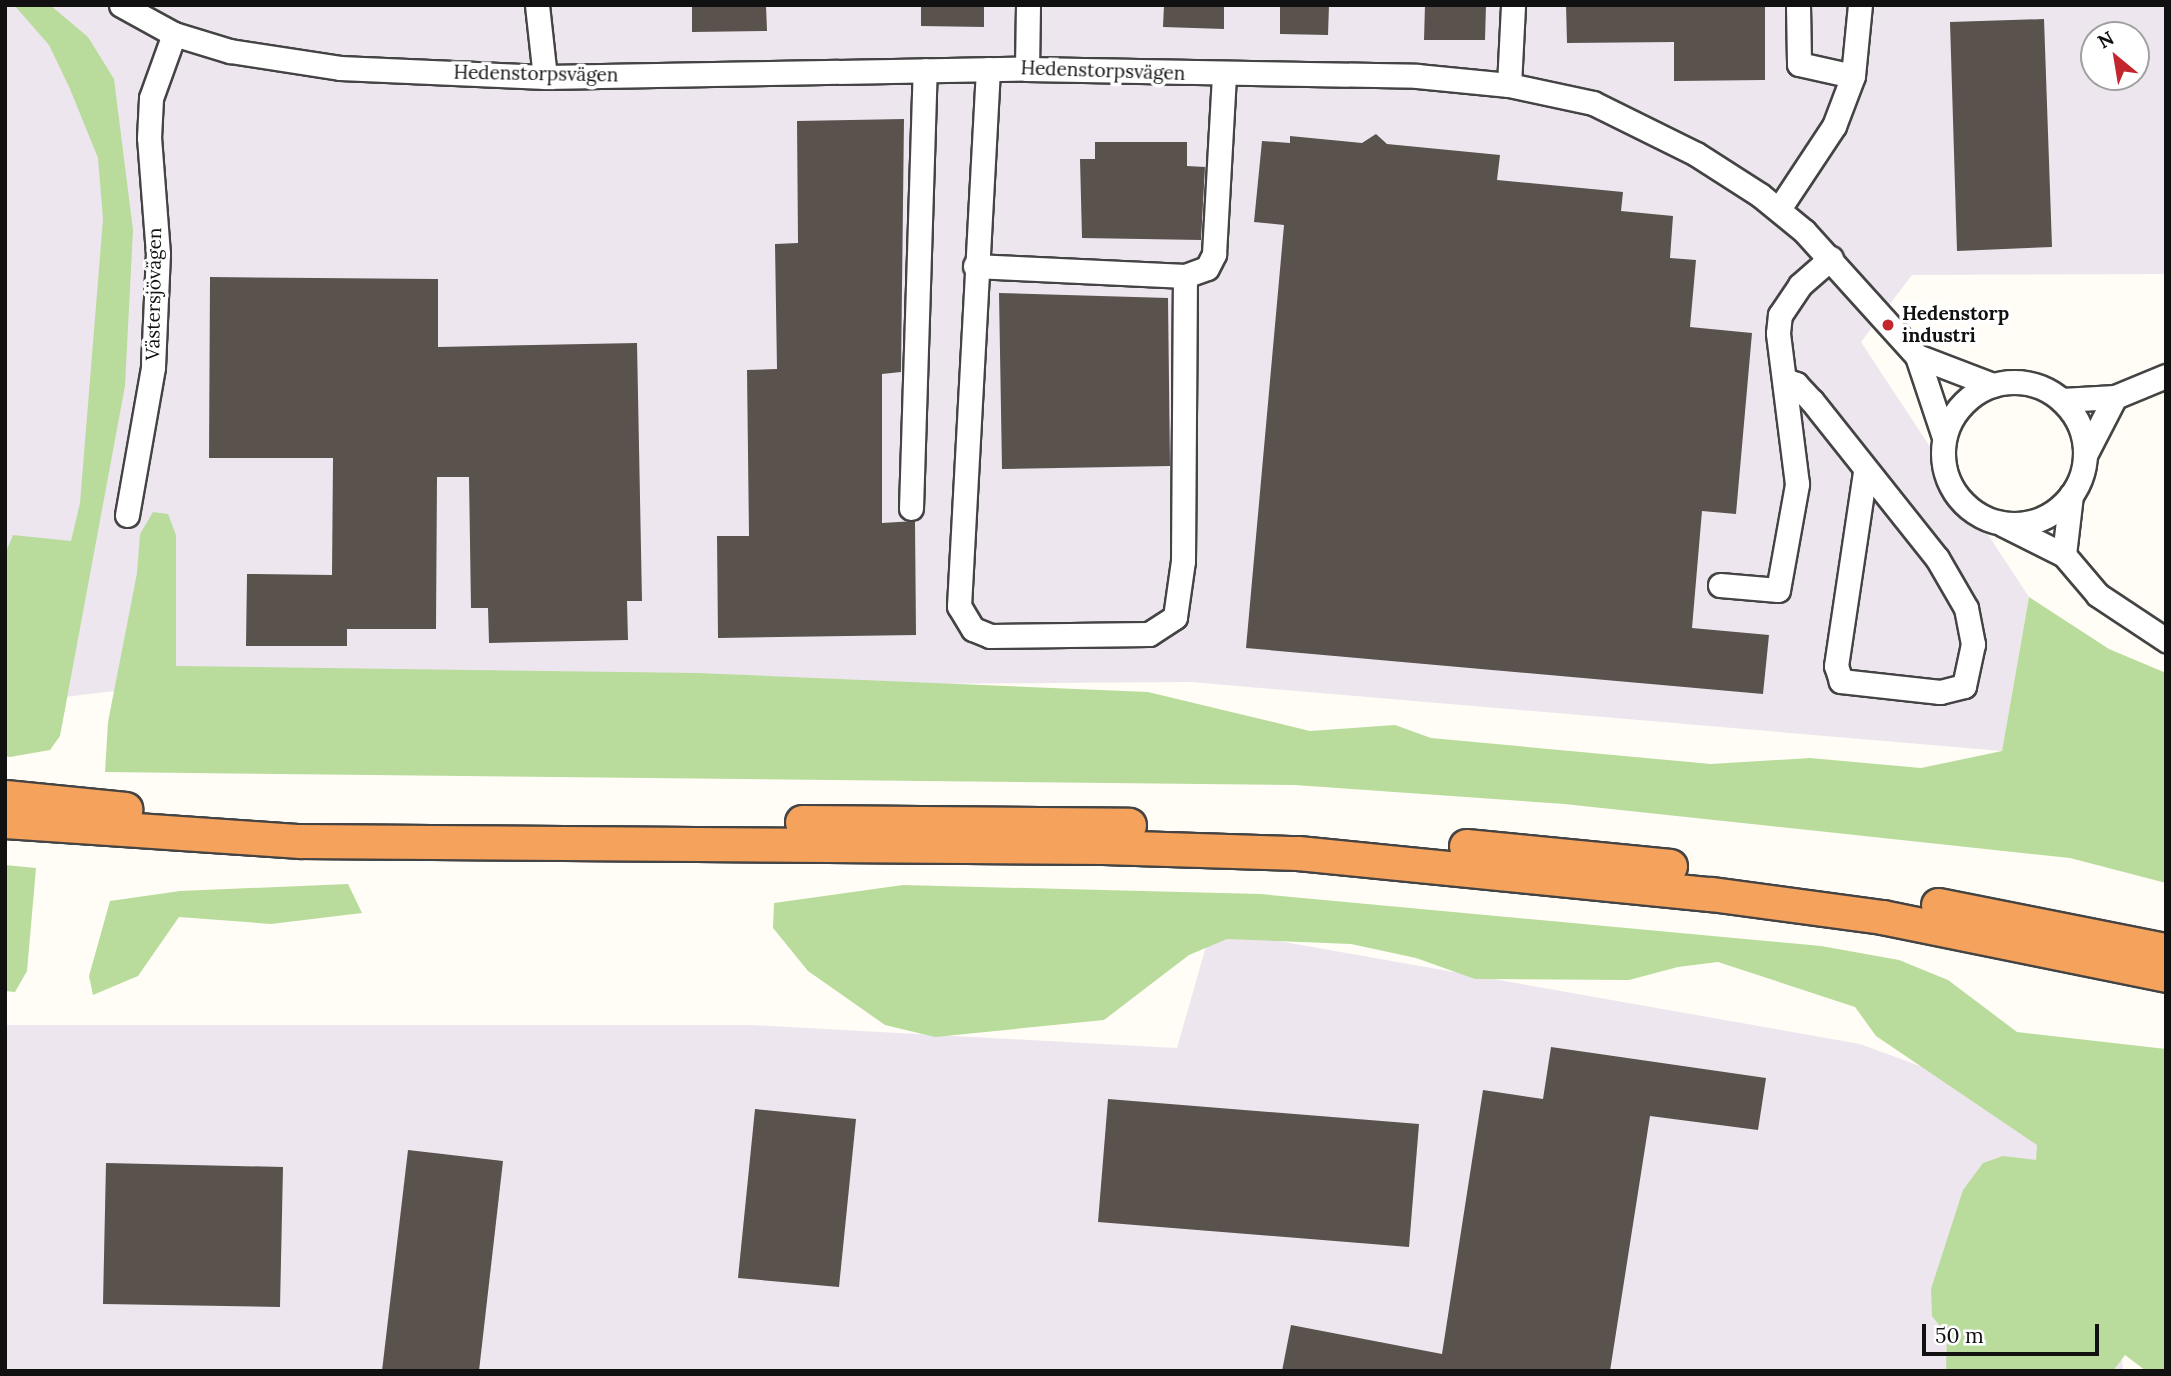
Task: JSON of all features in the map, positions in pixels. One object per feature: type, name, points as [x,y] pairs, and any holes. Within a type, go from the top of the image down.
[{"type":"highway","points":[[5,797],[304,819],[585,825],[953,822],[1297,831],[1711,870],[2051,925],[2166,950]]},
{"type":"highway","points":[[5,821],[300,841],[1104,847],[1298,853],[1712,894],[1869,915],[2166,975]]},
{"type":"street","name":"Hedenstorpsvägen","points":[[121,5],[174,34],[256,58],[299,65],[545,77],[988,69],[1417,76],[1509,85],[1593,103],[1696,154],[1779,209],[1831,258],[1917,356],[1944,437]]},
{"type":"street","points":[[537,5],[545,77]]},
{"type":"street","points":[[1027,69],[1028,5]]},
{"type":"street","points":[[1509,85],[1513,5]]},
{"type":"street","points":[[1798,5],[1799,64],[1853,76]]},
{"type":"street","points":[[1779,209],[1834,126],[1853,76],[1860,5]]},
{"type":"street","name":"Västersjövägen","points":[[127,515],[153,366],[158,254],[149,138],[151,98],[174,34]]},
{"type":"street","points":[[988,69],[975,266],[959,606],[973,629],[990,636],[1149,634],[1175,617],[1183,561],[1185,276]]},
{"type":"street","points":[[911,508],[925,70]]},
{"type":"street","points":[[975,266],[1185,276],[1207,268],[1214,254],[1224,74]]},
{"type":"street","points":[[1720,585],[1778,590],[1797,484],[1778,333],[1780,315],[1800,285],[1831,258]]},
{"type":"street","points":[[1917,356],[1993,385],[2029,383],[2062,400],[2080,425],[2085,455]]},
{"type":"street","points":[[2062,400],[2115,397],[2166,376]]},
{"type":"street","points":[[1785,380],[1796,384],[1812,401],[1865,473],[1937,558],[1966,608],[1973,644],[1964,687],[1940,692],[1841,681],[1836,666],[1865,473]]},
{"type":"street","points":[[1993,385],[1962,404],[1944,437],[1943,462],[1951,486],[1965,505],[2064,555],[2098,595],[2166,640]]},
{"type":"street","points":[[2064,555],[2071,495],[2085,455],[2115,397]]},
{"type":"street","points":[[1998,523],[2039,520],[2071,495]]},
{"type":"shaded area","points":[[5,5],[2166,5],[2166,274],[1912,275],[1861,342],[2029,597],[2002,751],[1191,682],[132,689],[5,704]]},
{"type":"shaded area","points":[[1211,929],[1860,1044],[1980,1088],[2068,1172],[2118,1301],[2123,1371],[5,1371],[5,1025],[751,1025],[1177,1048]]},
{"type":"green space","points":[[14,5],[50,5],[88,37],[114,79],[133,230],[125,386],[60,736],[50,750],[10,757],[5,756],[5,554],[13,535],[71,541],[80,503],[103,219],[98,158],[70,89],[49,45]]},
{"type":"green space","points":[[153,512],[168,514],[176,535],[176,666],[698,673],[1148,692],[1310,731],[1395,725],[1431,738],[1711,764],[1810,758],[1921,768],[2002,751],[2029,597],[2109,649],[2166,673],[2166,883],[2070,858],[1564,804],[1295,785],[105,772],[108,722],[137,573],[140,534]]},
{"type":"green space","points":[[5,865],[36,868],[27,971],[15,992],[5,991]]},
{"type":"green space","points":[[348,884],[362,913],[271,924],[179,917],[138,976],[93,995],[89,976],[110,901],[180,891]]},
{"type":"green space","points":[[903,885],[1260,894],[1821,946],[1899,960],[1948,980],[2017,1032],[2166,1049],[2166,1371],[2146,1371],[2125,1355],[2113,1371],[1946,1371],[1947,1336],[1932,1316],[1931,1289],[1963,1190],[1983,1163],[2003,1156],[2036,1160],[2037,1145],[1876,1036],[1855,1007],[1718,962],[1678,967],[1629,980],[1475,979],[1416,958],[1351,944],[1227,939],[1189,955],[1104,1020],[935,1037],[885,1025],[808,971],[773,928],[774,903]]},
{"type":"building","points":[[692,5],[766,5],[767,31],[692,32]]},
{"type":"building","points":[[921,5],[984,5],[984,27],[921,26]]},
{"type":"building","points":[[1164,5],[1224,5],[1224,29],[1163,27]]},
{"type":"building","points":[[1280,5],[1329,5],[1328,35],[1280,34]]},
{"type":"building","points":[[1425,5],[1486,5],[1485,40],[1424,40]]},
{"type":"building","points":[[1566,5],[1765,5],[1765,80],[1674,81],[1674,42],[1567,43]]},
{"type":"building","points":[[2044,19],[2052,247],[1957,251],[1950,22]]},
{"type":"building","points":[[904,119],[901,372],[882,374],[882,523],[915,521],[916,635],[718,638],[717,536],[749,536],[747,370],[777,369],[775,244],[798,243],[797,121]]},
{"type":"building","points":[[1376,134],[1387,144],[1500,155],[1497,180],[1623,192],[1621,211],[1673,216],[1670,258],[1696,260],[1690,327],[1752,333],[1736,514],[1702,511],[1692,628],[1769,635],[1763,694],[1246,648],[1284,225],[1254,222],[1262,141],[1290,143],[1290,136],[1362,143]]},
{"type":"building","points":[[1095,142],[1187,142],[1187,166],[1205,167],[1201,240],[1082,238],[1080,159],[1095,159]]},
{"type":"building","points":[[210,277],[438,279],[438,347],[637,343],[642,601],[627,601],[628,640],[489,643],[488,608],[471,608],[469,477],[437,477],[436,629],[347,629],[347,646],[246,646],[247,574],[332,575],[333,458],[209,458]]},
{"type":"building","points":[[999,293],[1168,298],[1170,466],[1002,469]]},
{"type":"building","points":[[1551,1047],[1766,1078],[1758,1130],[1650,1116],[1610,1371],[1282,1371],[1291,1325],[1442,1354],[1483,1090],[1543,1099]]},
{"type":"building","points":[[1108,1099],[1419,1124],[1409,1247],[1098,1222]]},
{"type":"building","points":[[755,1109],[856,1119],[839,1287],[738,1278]]},
{"type":"building","points":[[408,1150],[503,1161],[479,1371],[382,1371]]},
{"type":"building","points":[[106,1163],[283,1167],[280,1307],[103,1304]]},
{"type":"place","name":"Hedenstorp industri","points":[[1888,325]]}]
